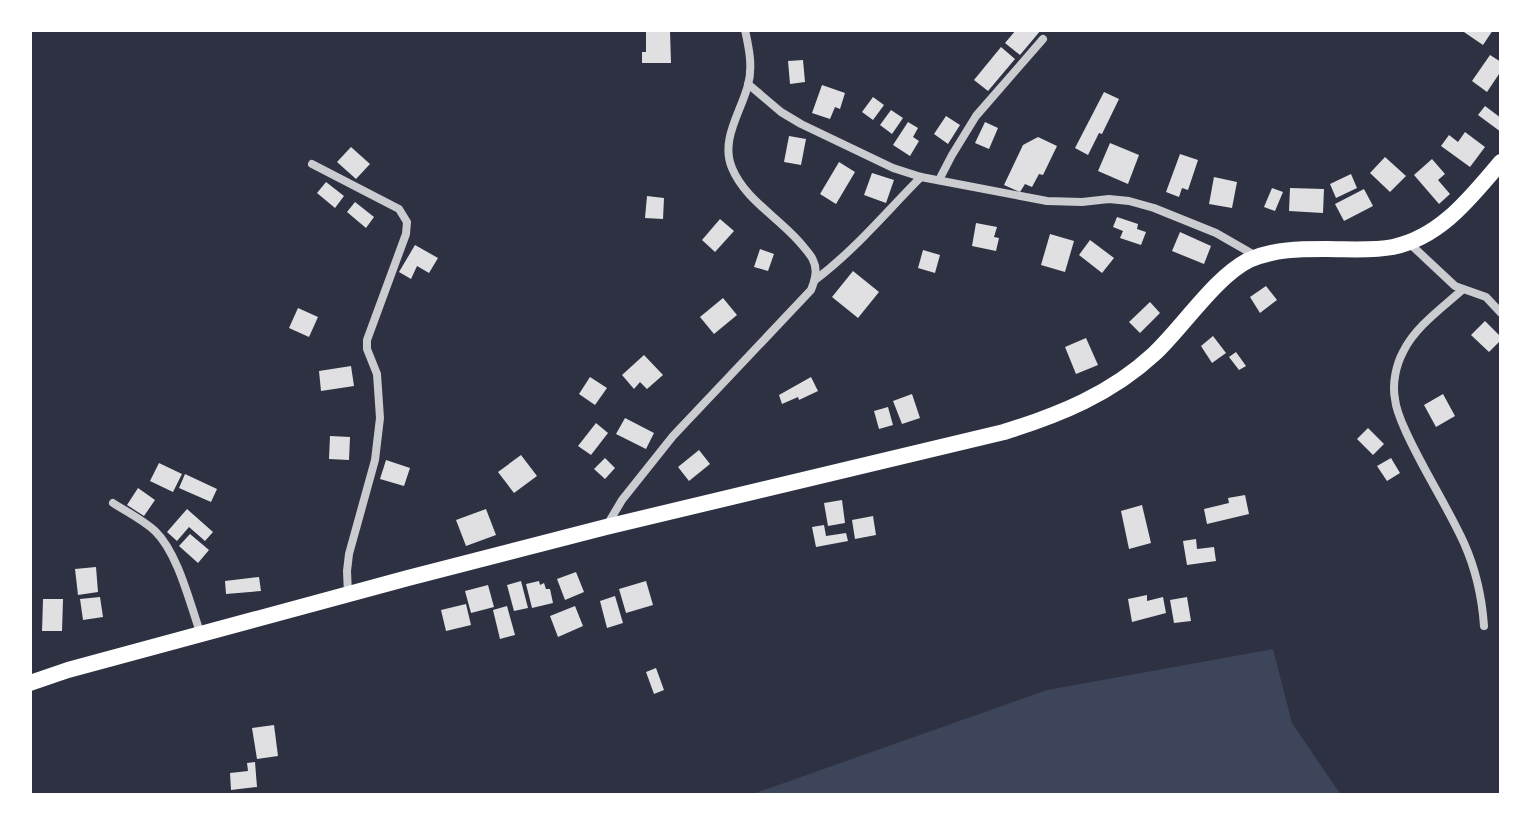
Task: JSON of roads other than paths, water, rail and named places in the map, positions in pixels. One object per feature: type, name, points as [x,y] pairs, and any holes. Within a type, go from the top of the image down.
[{"type":"main road","points":[[30,683],[408,578],[606,527],[1004,432],[1063,412],[1096,396],[1153,355],[1227,275],[1247,261],[1284,250],[1374,249],[1408,242],[1452,217],[1501,162]]},
{"type":"street","points":[[606,527],[622,500],[673,436],[811,290],[815,280],[813,258],[746,191],[731,167],[728,148],[748,84],[750,57],[745,30]]},
{"type":"street","points":[[939,180],[976,116],[1043,39]]},
{"type":"street","points":[[748,84],[781,112],[801,124],[893,168],[921,177],[1047,201],[1129,201],[1216,233],[1258,257]]},
{"type":"street","points":[[312,164],[399,209],[407,222],[406,234],[367,340],[367,349],[377,374],[380,418],[375,460],[349,554],[348,595]]},
{"type":"street","points":[[815,280],[854,247],[921,177]]},
{"type":"street","points":[[1408,242],[1455,286],[1486,297],[1501,313]]},
{"type":"street","points":[[1462,290],[1418,332],[1404,350],[1396,373],[1394,397],[1418,458],[1463,542],[1477,579],[1484,626]]},
{"type":"street","points":[[113,503],[154,531],[172,553],[201,635]]}]
